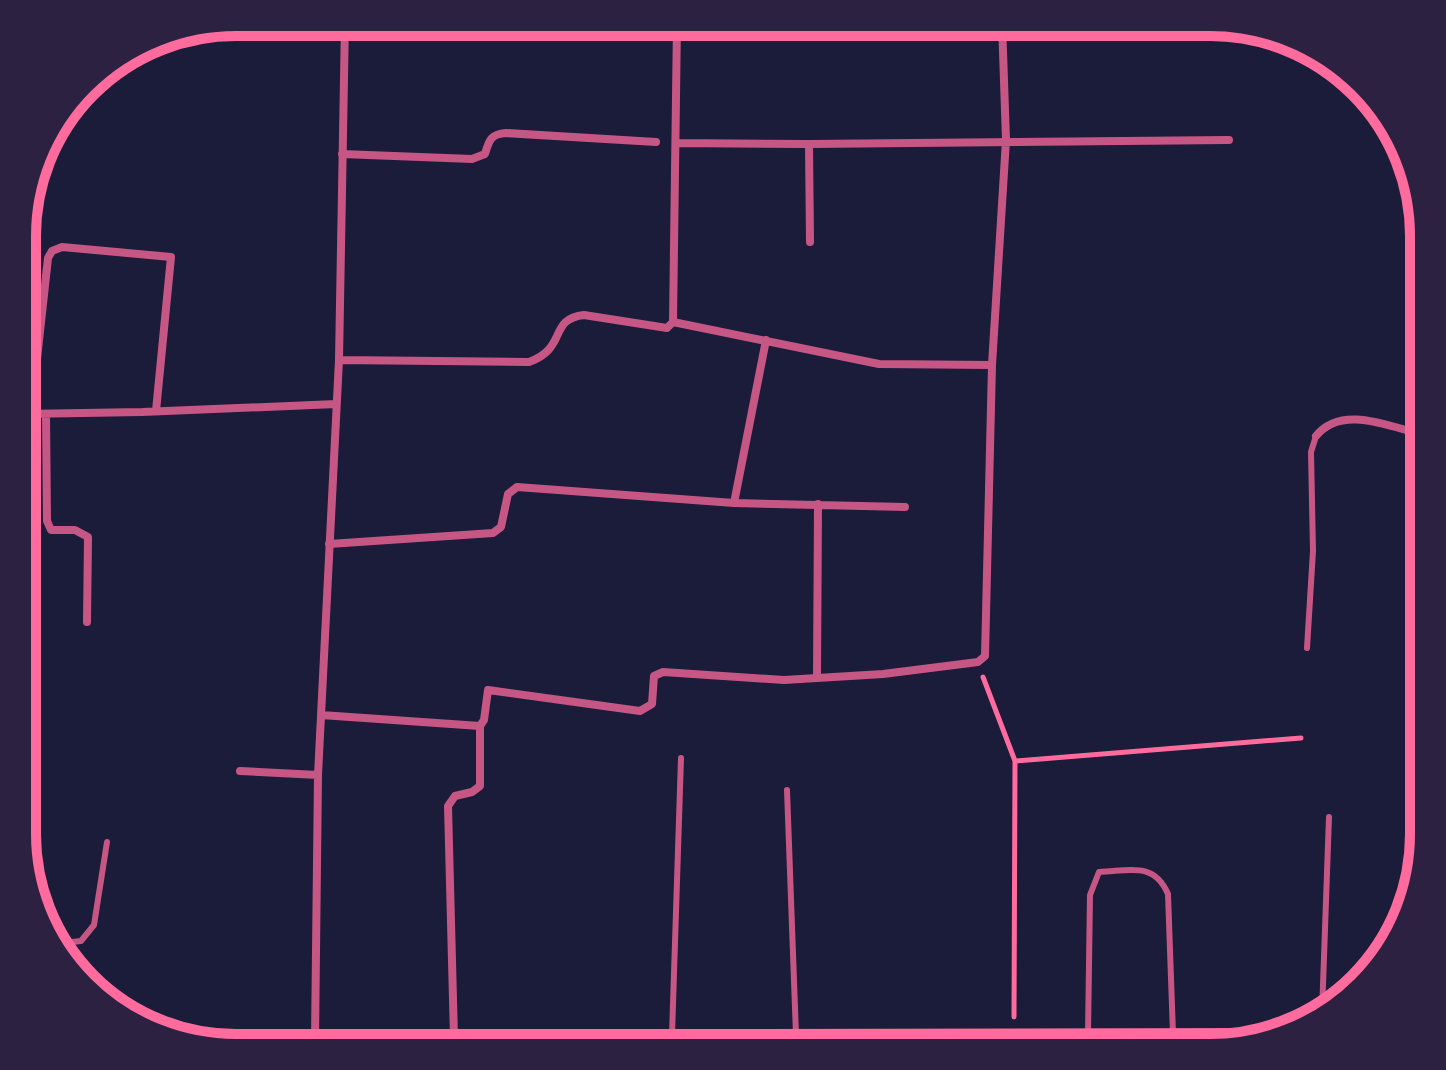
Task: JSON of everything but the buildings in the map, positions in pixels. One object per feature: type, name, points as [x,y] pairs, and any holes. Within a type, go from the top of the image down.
[{"type":"street","points":[[315,1034],[318,775],[339,360],[345,36]]},
{"type":"street","points":[[339,360],[529,362],[543,357],[554,346],[562,323],[570,317],[584,315],[667,328],[673,322],[677,36]]},
{"type":"street","points":[[454,1034],[448,806],[455,796],[472,792],[480,786],[480,726],[484,720],[486,693],[492,689],[640,711],[652,704],[654,676],[663,672],[784,680],[883,674],[978,662],[985,656],[992,365],[1006,140],[1002,36]]},
{"type":"street","points":[[342,154],[472,159],[485,154],[494,134],[506,133],[656,142]]},
{"type":"street","points":[[676,143],[1229,140]]},
{"type":"street","points":[[809,144],[810,242]]},
{"type":"street","points":[[36,347],[48,258],[52,251],[62,247],[171,257],[156,411]]},
{"type":"street","points":[[673,322],[879,364],[992,365]]},
{"type":"street","points":[[734,503],[766,340]]},
{"type":"street","points":[[36,414],[336,404]]},
{"type":"street","points":[[46,414],[47,521],[51,530],[75,530],[88,537],[87,622]]},
{"type":"street","points":[[1316,436],[1325,425],[1341,419],[1358,419],[1410,432]]},
{"type":"street","points":[[329,544],[493,533],[501,527],[508,494],[517,487],[734,503],[905,507]]},
{"type":"street","points":[[817,678],[818,504]]},
{"type":"street","points":[[321,715],[480,726]]},
{"type":"street","points":[[240,771],[318,775]]},
{"type":"lane","points":[[1307,648],[1313,551],[1311,452],[1316,436]]},
{"type":"lane","points":[[672,1034],[681,758]]},
{"type":"lane","points":[[787,790],[796,1034]]},
{"type":"lane","points":[[1323,999],[1329,817]]},
{"type":"lane","points":[[37,821],[37,854]]},
{"type":"lane","points":[[68,942],[81,941],[94,925],[107,842]]},
{"type":"lane","points":[[1088,1034],[1090,895],[1099,872],[1145,870],[1161,878],[1168,894],[1173,1034]]},
{"type":"path","points":[[978,662],[1015,761],[1015,1034]]},
{"type":"path","points":[[1015,761],[1301,738]]}]
